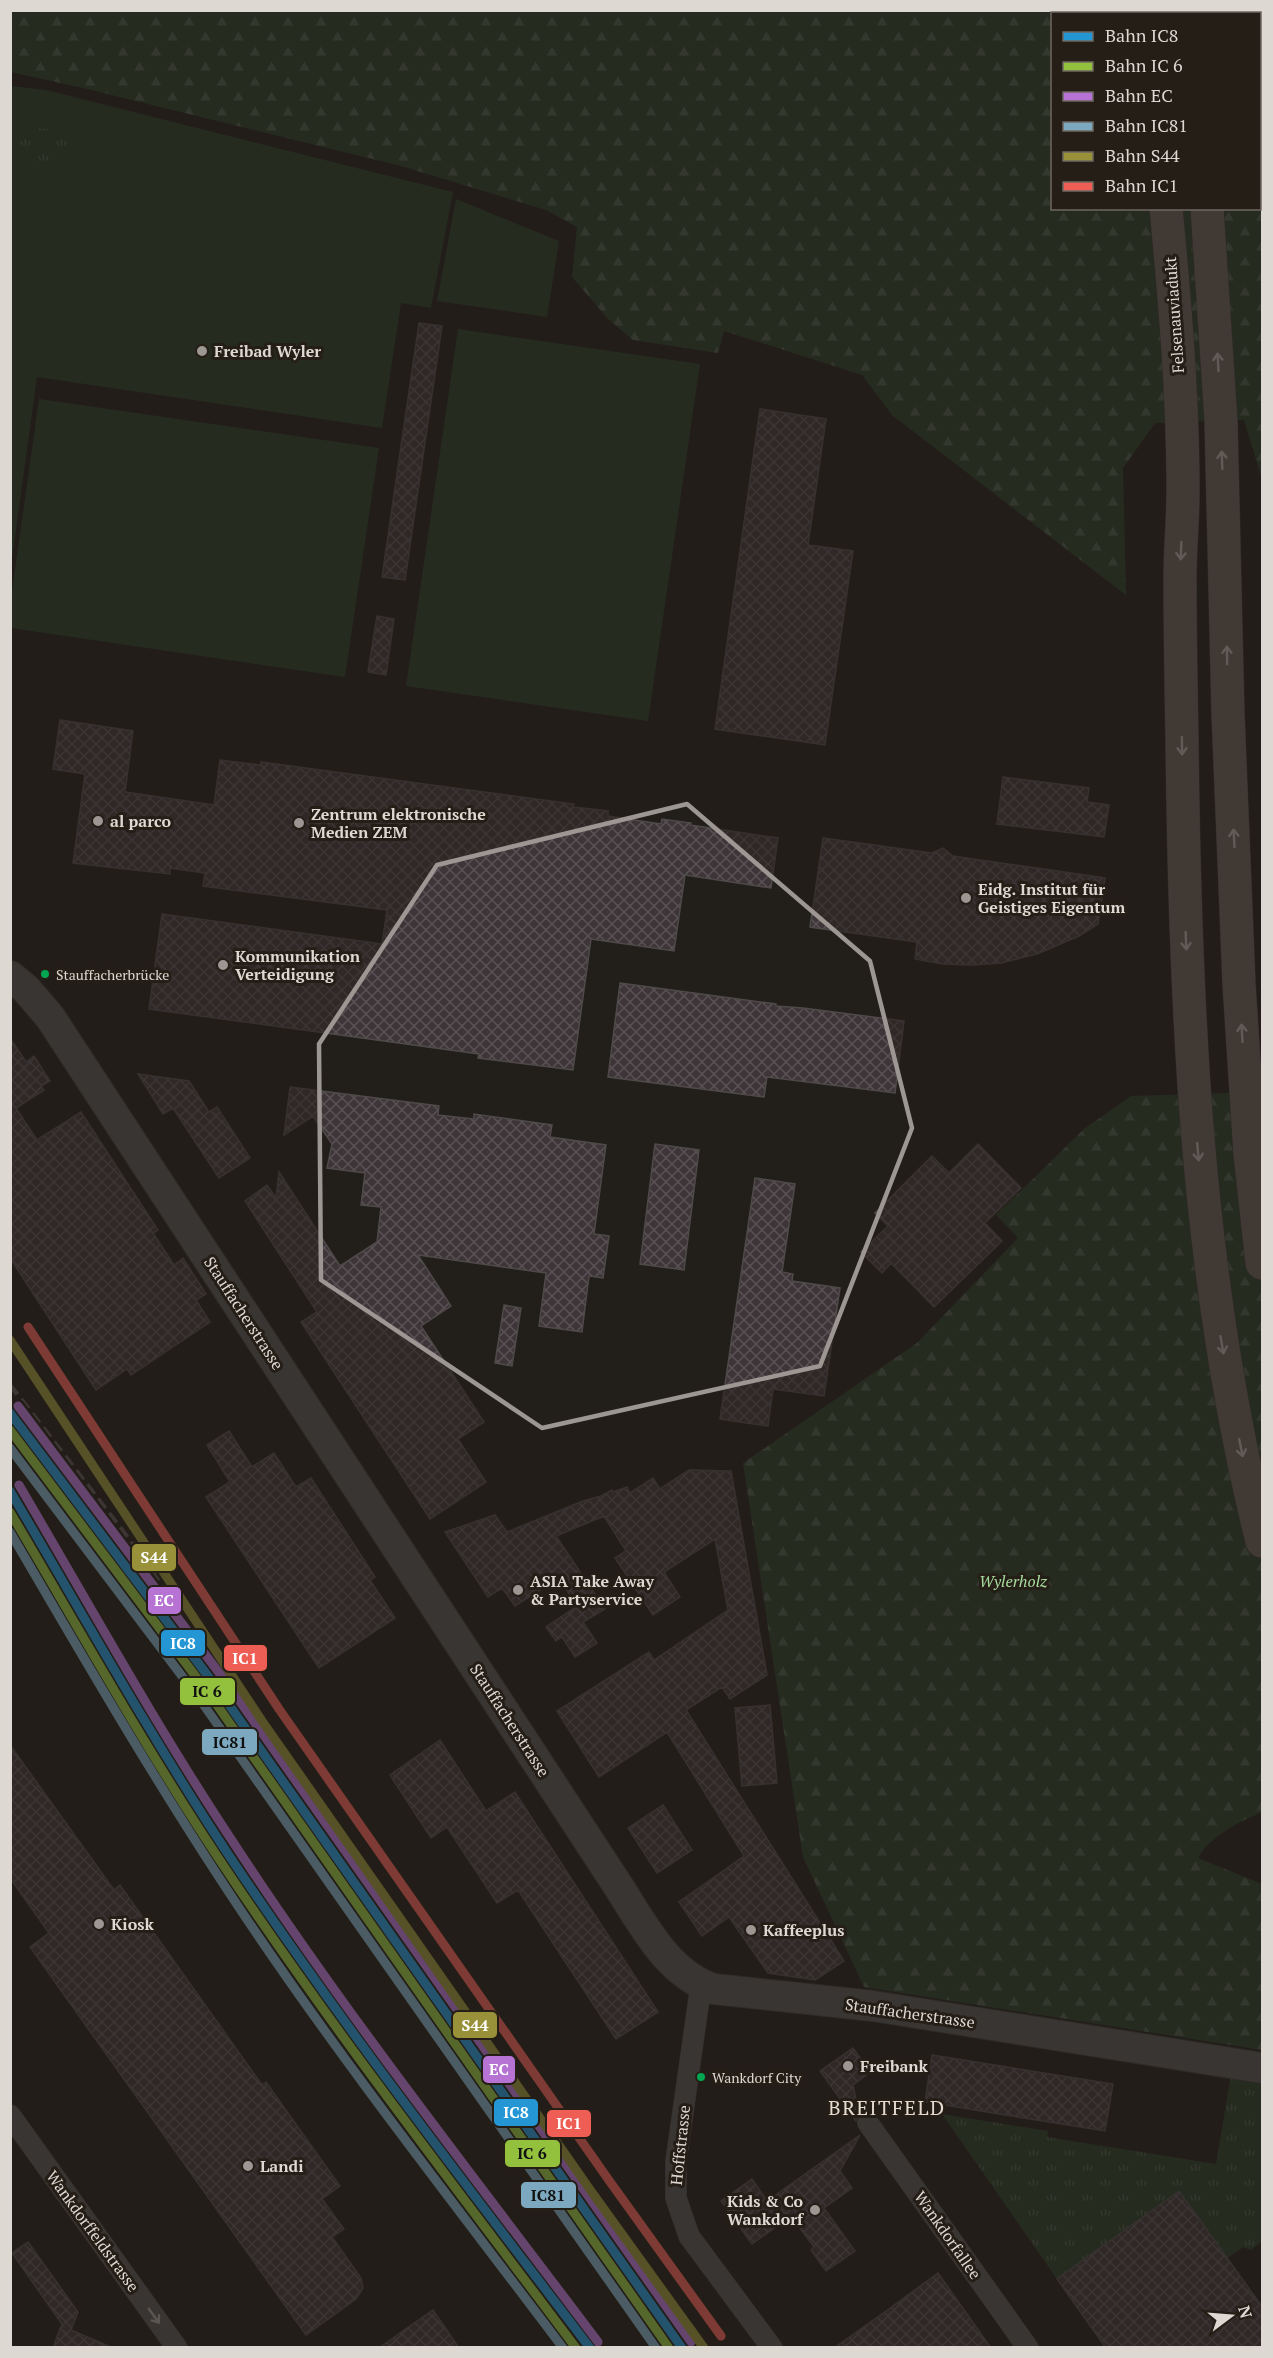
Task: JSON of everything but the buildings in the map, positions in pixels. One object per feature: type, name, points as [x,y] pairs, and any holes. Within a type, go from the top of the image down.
[{"type":"highway","name":"Felsenauviadukt","points":[[1166,210],[1181,422],[1183,493],[1180,589],[1184,850],[1193,1094],[1204,1212],[1219,1330],[1241,1450],[1263,1541]]},
{"type":"highway","points":[[1207,210],[1221,421],[1228,714],[1245,1091],[1263,1263]]},
{"type":"street","name":"Stauffacherstrasse","points":[[10,976],[26,988],[50,1017],[652,1936],[679,1970],[701,1985],[714,1989],[882,2008],[1263,2068]]},
{"type":"street","name":"Hoffstrasse","points":[[701,1985],[676,2161],[676,2198],[689,2236],[772,2348]]},
{"type":"street","name":"Wankdorffeldstrasse","points":[[10,2115],[177,2348]]},
{"type":"street","name":"Wankdorfallee","points":[[868,2123],[1028,2348]]},
{"type":"highlighted area","points":[[687,804],[870,961],[912,1128],[820,1366],[542,1428],[321,1280],[319,1044],[437,865]]},
{"type":"green space","points":[[11,11],[1262,11],[1262,479],[1244,420],[1155,423],[1123,468],[1126,595],[892,415],[862,375],[724,331],[718,353],[633,340],[608,319],[572,277],[577,227],[546,210],[401,166],[11,72]]},
{"type":"green space","name":"Freibad Wyler","points":[[11,86],[46,90],[453,192],[431,308],[401,303],[382,428],[37,377],[11,566]]},
{"type":"green space","points":[[11,124],[76,133],[72,167],[11,159]]},
{"type":"green space","points":[[456,199],[559,241],[547,317],[437,301]]},
{"type":"green space","points":[[458,329],[700,364],[648,721],[406,686]]},
{"type":"green space","points":[[39,399],[379,448],[345,677],[11,628],[11,598]]},
{"type":"green space","name":"Wylerholz","points":[[1262,1092],[1262,1812],[1218,1836],[1198,1858],[1262,1884],[1262,2050],[864,1987],[803,1857],[743,1463],[917,1343],[1018,1238],[996,1215],[1084,1129],[1131,1096]]},
{"type":"green space","points":[[1233,2063],[1262,2068],[1262,2241],[1251,2250],[1243,2247],[1227,2258],[1112,2240],[1057,2279],[942,2114],[1048,2131],[1047,2137],[1216,2164]]},
{"type":"railway","points":[[10,1385],[125,1534],[332,1822]]},
{"type":"rail line","name":"IC1","points":[[28,1327],[279,1709],[608,2179],[721,2336]]},
{"type":"rail line","name":"S44","points":[[10,1340],[262,1721],[591,2191],[704,2348]]},
{"type":"rail line","name":"EC","points":[[18,1406],[229,1686],[691,2342]]},
{"type":"rail line","name":"IC8","points":[[10,1413],[220,1692],[682,2348]]},
{"type":"rail line","name":"IC81","points":[[10,1448],[203,1704],[656,2348]]},
{"type":"rail line","name":"EC","points":[[19,1485],[177,1754],[276,1906],[365,2033],[598,2342]]},
{"type":"rail line","name":"IC8","points":[[10,1491],[168,1760],[267,1912],[403,2101],[590,2348]]},
{"type":"rail line","name":"IC81","points":[[10,1532],[156,1777],[248,1921],[363,2084],[563,2348]]},
{"type":"transit line","points":[[10,1430],[212,1698],[669,2348]]},
{"type":"transit line","points":[[10,1512],[111,1685],[217,1856],[303,1981],[576,2348]]},
{"type":"place","name":"Freibad Wyler","points":[[202,351]]},
{"type":"place","name":"al parco","points":[[98,821]]},
{"type":"place","name":"Zentrum elektronische Medien ZEM","points":[[299,823]]},
{"type":"place","name":"Eidg. Institut für Geistiges Eigentum","points":[[966,898]]},
{"type":"place","name":"Kommunikation Verteidigung","points":[[223,965]]},
{"type":"place","name":"Stauffacherbrücke","points":[[45,974]]},
{"type":"place","name":"ASIA Take Away & Partyservice","points":[[518,1590]]},
{"type":"place","name":"Kiosk","points":[[99,1924]]},
{"type":"place","name":"Kaffeeplus","points":[[751,1930]]},
{"type":"place","name":"Freibank","points":[[848,2066]]},
{"type":"place","name":"Wankdorf City","points":[[701,2077]]},
{"type":"place","name":"Landi","points":[[248,2166]]},
{"type":"place","name":"Kids & Co Wankdorf","points":[[815,2210]]},
{"type":"district","name":"BREITFELD","points":[[887,2107]]}]
